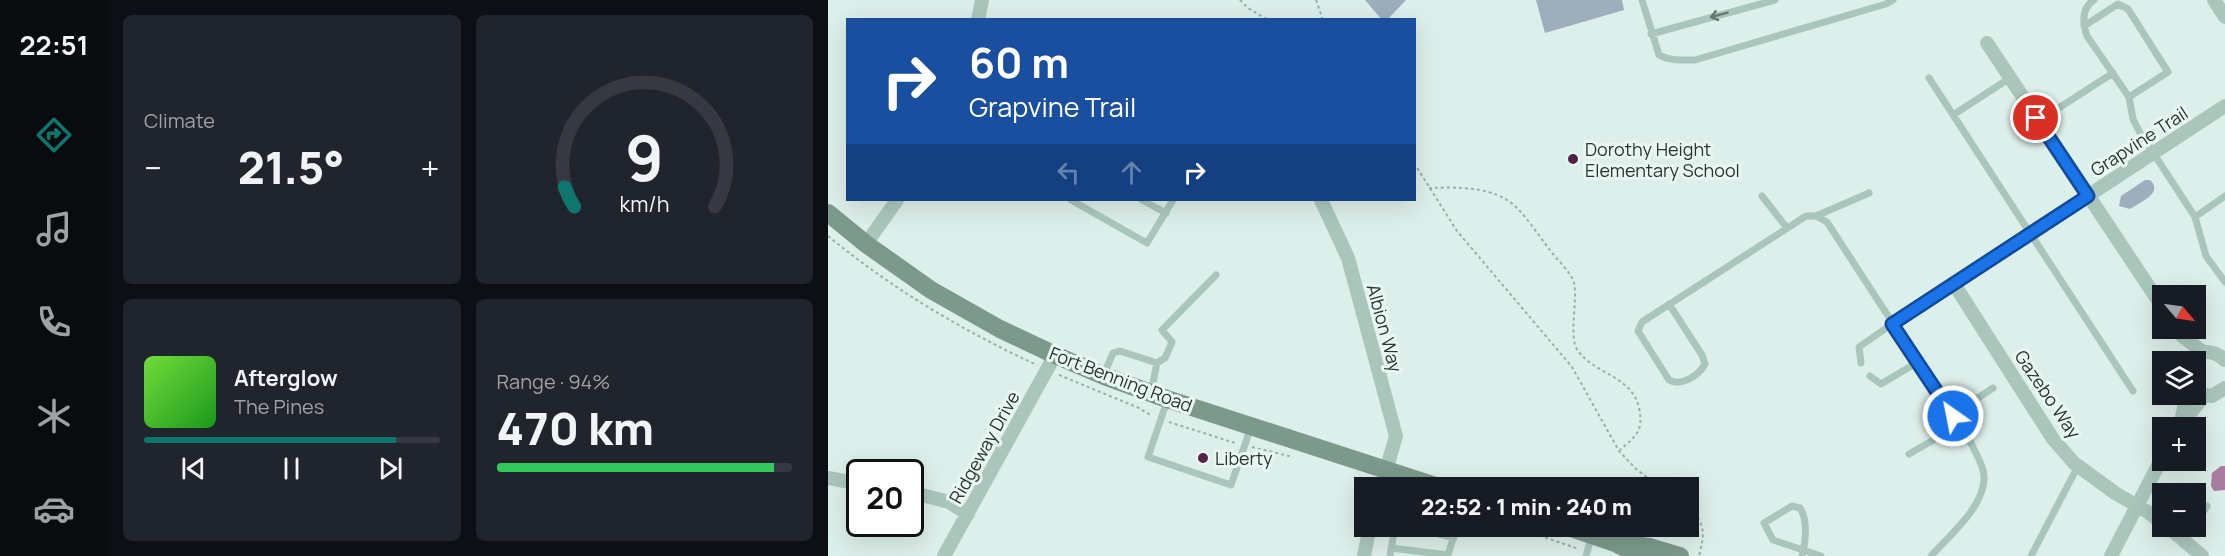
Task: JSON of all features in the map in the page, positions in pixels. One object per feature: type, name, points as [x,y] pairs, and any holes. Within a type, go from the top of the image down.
[{"type":"street","points":[[978,18],[982,0]]},
{"type":"street","points":[[2214,0],[2225,17]]},
{"type":"street","points":[[1987,43],[2152,292]]},
{"type":"street","name":"Grapvine Trail","points":[[1892,324],[2225,106]]},
{"type":"street","points":[[866,244],[896,201]]},
{"type":"street","name":"Albion Way","points":[[1321,201],[1348,258],[1396,436],[1384,477]]},
{"type":"street","name":"Fort Benning Road","points":[[828,213],[866,244],[931,290],[1000,329],[1055,355],[1159,396],[1252,424],[1410,477]]},
{"type":"street","name":"Gazebo Way","points":[[1954,284],[2053,439],[2078,466],[2152,516]]},
{"type":"street","points":[[2187,339],[2202,351]]},
{"type":"street","points":[[2206,352],[2223,356]]},
{"type":"street","name":"Ridgeway Drive","points":[[944,556],[1055,355]]},
{"type":"street","points":[[2206,393],[2223,392]]},
{"type":"street","points":[[2111,556],[2155,471]]},
{"type":"street","points":[[828,478],[846,481]]},
{"type":"street","points":[[924,496],[949,502],[968,514]]},
{"type":"street","points":[[1364,556],[1368,537]]},
{"type":"street","points":[[1578,537],[1589,547],[1615,543],[1650,547],[1680,556]]},
{"type":"street","points":[[2179,537],[2202,556]]},
{"type":"street","points":[[1615,543],[1641,556]]},
{"type":"lane","points":[[1642,0],[1659,55],[1667,60],[1695,60],[1893,0]]},
{"type":"lane","points":[[1652,34],[1775,0]]},
{"type":"lane","points":[[2094,0],[2088,3],[2085,12],[2084,26],[2087,36],[2129,97],[2133,119],[2195,216],[2206,256],[2225,282]]},
{"type":"lane","points":[[2108,0],[2128,9],[2168,72],[2129,97]]},
{"type":"lane","points":[[2084,26],[2118,4]]},
{"type":"lane","points":[[2054,111],[2113,73]]},
{"type":"lane","points":[[1929,78],[2133,391]]},
{"type":"lane","points":[[1953,115],[2010,78]]},
{"type":"lane","points":[[1670,304],[1702,355],[1705,364],[1701,371],[1682,383],[1669,380],[1638,331],[1642,322],[1806,216],[1816,216],[1869,193]]},
{"type":"lane","points":[[1762,196],[1787,228]]},
{"type":"lane","points":[[2195,216],[2225,196]]},
{"type":"lane","points":[[1073,201],[1147,243],[1172,201]]},
{"type":"lane","points":[[1144,201],[1166,213]]},
{"type":"lane","points":[[1816,216],[1827,222],[1972,445],[1984,475],[1982,492],[1971,513],[1931,556]]},
{"type":"lane","points":[[1104,376],[1113,353],[1120,351],[1157,363],[1165,358],[1172,342],[1162,330],[1216,275]]},
{"type":"lane","points":[[1861,363],[1859,347],[1892,324]]},
{"type":"lane","points":[[1870,376],[1881,384],[1918,362]]},
{"type":"lane","points":[[1157,363],[1161,419],[1148,457],[1231,484],[1252,424]]},
{"type":"lane","points":[[1946,406],[1960,409],[1993,388]]},
{"type":"lane","points":[[1909,454],[1946,433],[1953,416]]},
{"type":"lane","points":[[2031,556],[2078,466]]},
{"type":"lane","points":[[1802,553],[1805,515],[1800,508],[1792,506],[1764,523],[1773,540],[1802,553],[1821,556]]},
{"type":"lane","points":[[1393,537],[1391,552],[1448,555],[1454,538],[1450,537]]},
{"type":"lane","points":[[2183,541],[2186,537]]},
{"type":"path","points":[[1240,0],[1265,18]]},
{"type":"path","points":[[1316,0],[1322,18]]},
{"type":"path","points":[[1416,166],[1457,231],[1572,367],[1619,451],[1647,477]]},
{"type":"path","points":[[1430,188],[1482,190],[1501,196],[1516,206],[1574,280],[1576,296],[1574,342],[1578,351],[1590,362],[1631,389],[1638,401],[1641,419],[1639,432],[1619,451]]},
{"type":"path","points":[[1139,408],[1161,419],[1245,446],[1282,453]]},
{"type":"path","points":[[1699,520],[1702,523],[1704,536],[1699,556]]},
{"type":"path","points":[[1551,537],[1589,547]]},
{"type":"shaded area","points":[[1365,0],[1406,0],[1389,18],[1380,18]]},
{"type":"shaded area","points":[[1536,0],[1622,0],[1624,10],[1545,33]]},
{"type":"shaded area","points":[[2145,180],[2150,180],[2154,185],[2149,197],[2130,209],[2119,206],[2121,196]]},
{"type":"shaded area","points":[[2221,466],[2225,466],[2225,490],[2214,491],[2211,486],[2212,473]]},
{"type":"place","name":"Dorothy Height Elementary School","points":[[1573,159]]},
{"type":"place","name":"Liberty","points":[[1203,458]]},
{"type":"route","points":[[1953,416],[1892,324],[2088,196],[2036,118]]}]
